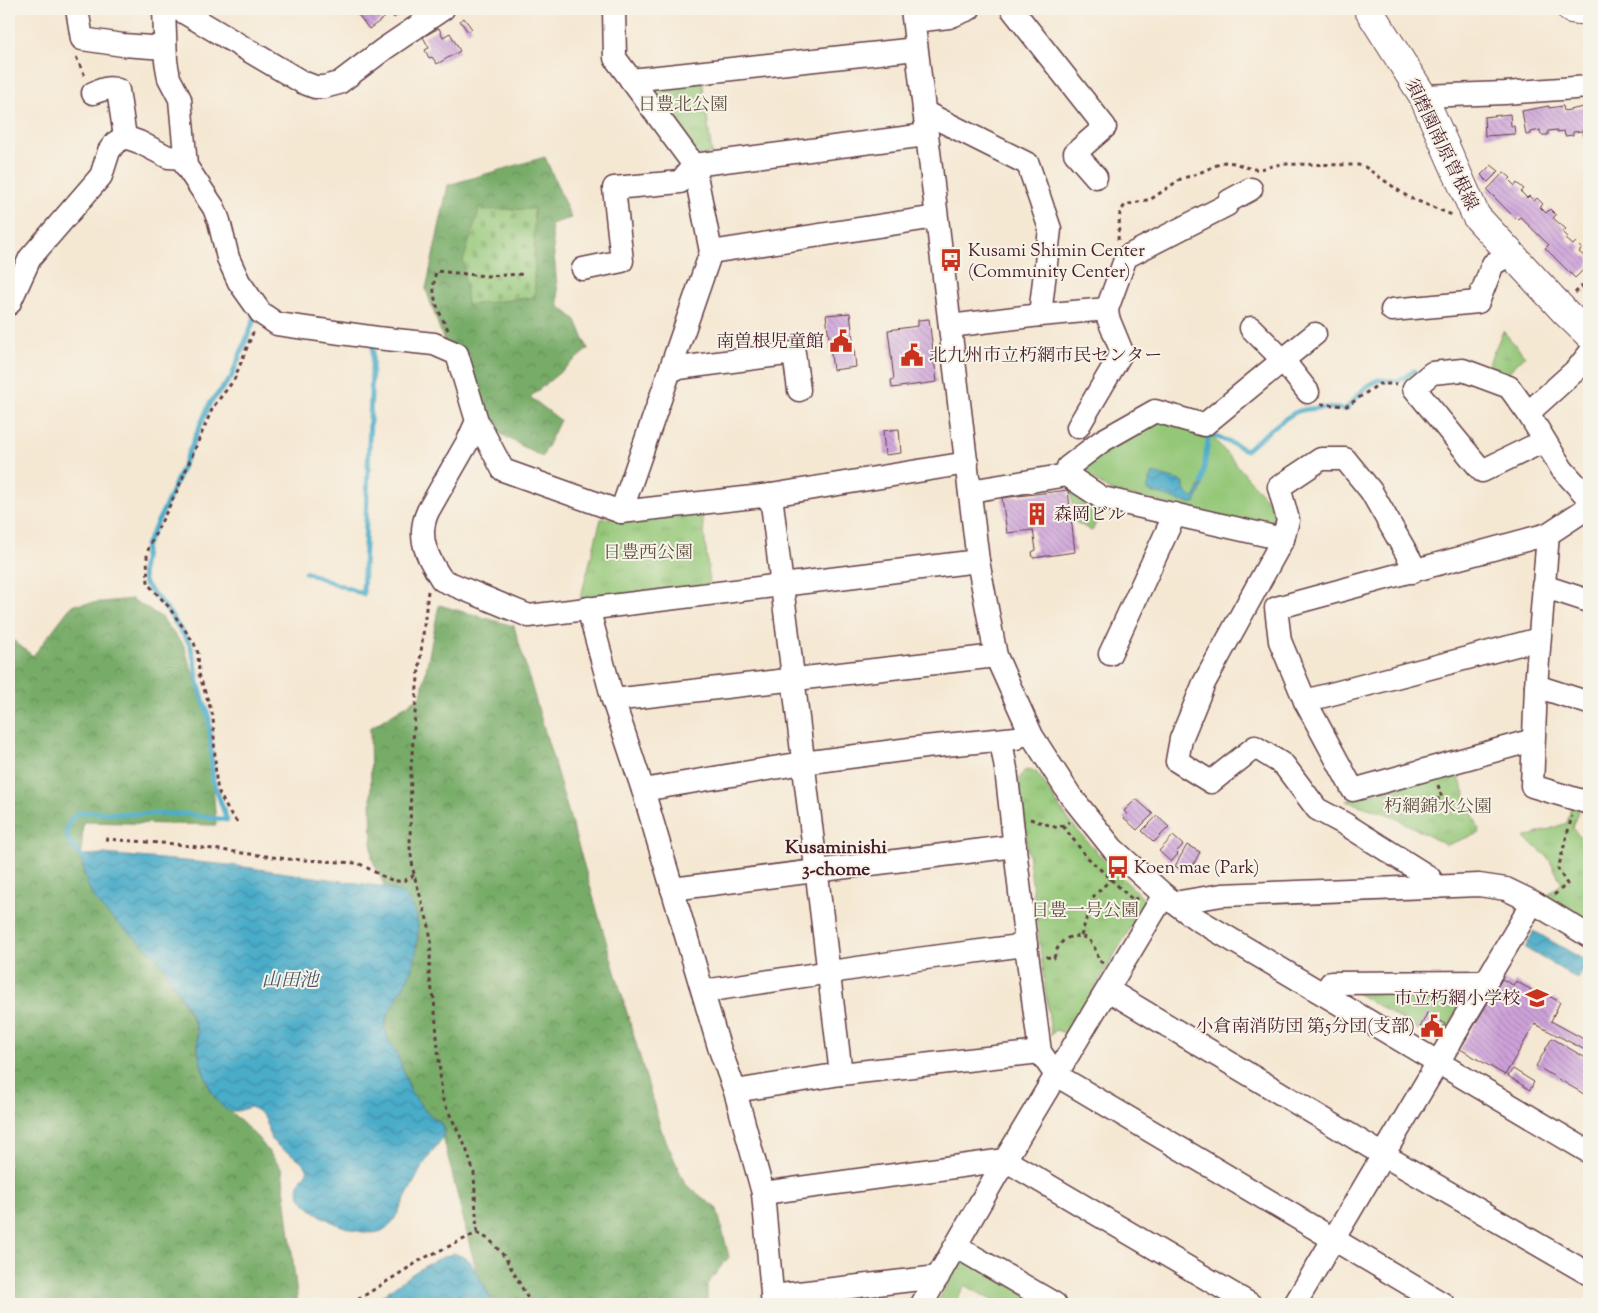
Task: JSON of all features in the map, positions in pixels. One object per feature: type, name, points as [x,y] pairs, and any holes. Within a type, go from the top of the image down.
[{"type":"main road","name":"須磨園南原曽根線","points":[[1368,9],[1423,96],[1476,216],[1566,314],[1589,336]]},
{"type":"main road","points":[[1571,9],[1589,11]]},
{"type":"street","points":[[78,9],[78,46],[123,45],[160,47]]},
{"type":"street","points":[[443,9],[384,49],[344,81],[324,87],[315,87],[302,82],[180,10],[165,9],[160,47],[169,78],[180,99],[186,166],[214,208],[228,258],[239,282],[261,313],[277,324],[434,344],[457,354],[476,421],[503,470],[621,512],[771,495],[967,462]]},
{"type":"street","points":[[614,9],[615,58],[694,165],[711,252],[621,512]]},
{"type":"street","points":[[969,9],[949,17],[913,15],[978,561],[996,656],[1032,736],[1070,795],[1098,832],[1169,899],[1195,918],[1589,1152]]},
{"type":"street","points":[[1012,9],[1104,127],[1075,152],[1096,177]]},
{"type":"street","points":[[631,80],[916,49]]},
{"type":"street","points":[[1423,96],[1589,87]]},
{"type":"street","points":[[92,93],[104,88],[118,90],[125,137]]},
{"type":"street","points":[[924,112],[1028,164],[1050,229],[1040,314]]},
{"type":"street","points":[[583,269],[622,261],[614,188],[680,182],[694,165],[926,135]]},
{"type":"street","points":[[125,137],[168,157],[185,158]]},
{"type":"street","points":[[9,304],[30,258],[101,176],[109,151],[115,143],[125,137]]},
{"type":"street","points":[[1078,427],[1122,352],[1108,318],[1107,309],[1126,257],[1227,205],[1229,201],[1251,188]]},
{"type":"street","points":[[711,252],[936,216]]},
{"type":"street","points":[[1392,310],[1478,302],[1493,264],[1511,254]]},
{"type":"street","points":[[950,326],[1040,314],[1107,309]]},
{"type":"street","points":[[1251,328],[1283,360],[1308,392]]},
{"type":"street","points":[[1067,475],[1068,467],[1102,441],[1155,412],[1204,425],[1315,334]]},
{"type":"street","points":[[671,369],[794,353],[799,390]]},
{"type":"street","points":[[1528,413],[1577,369],[1589,354]]},
{"type":"street","points":[[1544,441],[1482,471],[1414,388],[1432,373],[1463,370],[1509,387],[1528,413],[1562,469],[1589,500]]},
{"type":"street","points":[[476,421],[468,441],[423,521],[422,540],[435,570],[442,580],[529,616],[978,561]]},
{"type":"street","points":[[1412,572],[1412,561],[1371,491],[1345,460],[1321,459],[1280,487],[1288,520],[1283,539],[1204,683],[1180,740],[1177,761],[1211,782],[1255,747],[1284,765],[1317,810],[1345,824],[1429,877],[1436,887]]},
{"type":"street","points":[[970,491],[1067,475],[1102,498],[1283,539]]},
{"type":"street","points":[[771,495],[841,1074]]},
{"type":"street","points":[[1240,616],[1256,616],[1276,608],[1548,534],[1589,507]]},
{"type":"street","points":[[1110,654],[1174,514]]},
{"type":"street","points":[[1548,534],[1536,686],[1532,786],[1589,803]]},
{"type":"street","points":[[1543,586],[1589,601]]},
{"type":"street","points":[[588,608],[613,700],[643,790],[719,1047],[735,1091],[763,1193],[772,1300],[938,1277]]},
{"type":"street","points":[[1276,608],[1280,641],[1305,701],[1353,790],[1533,740]]},
{"type":"street","points":[[1305,701],[1539,639]]},
{"type":"street","points":[[613,700],[996,656]]},
{"type":"street","points":[[1536,686],[1589,703]]},
{"type":"street","points":[[643,790],[803,763],[1032,736]]},
{"type":"street","points":[[1001,741],[1040,1052],[1056,1075],[1443,1304]]},
{"type":"street","points":[[672,889],[1015,846]]},
{"type":"street","points":[[1169,899],[1222,895],[1479,885],[1506,889],[1541,900],[1589,936]]},
{"type":"street","points":[[922,1304],[1113,981],[1169,899]]},
{"type":"street","points":[[1295,1304],[1485,982],[1541,900]]},
{"type":"street","points":[[704,991],[828,973],[1027,951]]},
{"type":"street","points":[[1113,981],[1383,1155],[1589,1274]]},
{"type":"street","points":[[1324,994],[1330,983],[1485,982]]},
{"type":"street","points":[[735,1091],[841,1074],[1040,1052]]},
{"type":"street","points":[[763,1193],[1006,1160],[1250,1304]]},
{"type":"street","points":[[957,1247],[1054,1304]]},
{"type":"path","points":[[78,46],[92,93]]},
{"type":"path","points":[[1124,262],[1118,255],[1120,212],[1125,205],[1151,198],[1182,178],[1228,162],[1252,169],[1281,164],[1358,165],[1408,197],[1459,218],[1476,216]]},
{"type":"path","points":[[457,354],[433,293],[436,271],[486,276],[525,274]]},
{"type":"path","points":[[237,822],[218,791],[213,716],[199,674],[198,653],[194,643],[168,606],[148,584],[147,556],[148,546],[176,494],[213,407],[234,380],[261,313]]},
{"type":"path","points":[[1347,406],[1379,384],[1406,384],[1414,388]]},
{"type":"path","points":[[435,570],[429,580],[417,687],[411,768],[409,840],[414,875],[429,926],[431,943],[429,976],[434,999],[442,1098],[466,1148],[474,1173],[477,1233]]},
{"type":"path","points":[[1353,790],[1398,809],[1442,798],[1436,780]]},
{"type":"path","points":[[1025,818],[1058,828],[1063,826],[1086,856],[1134,901],[1141,891]]},
{"type":"path","points":[[1541,900],[1567,884],[1558,869],[1566,835]]},
{"type":"path","points":[[105,838],[175,844],[288,859],[356,863],[367,866],[391,880],[404,881],[414,875]]},
{"type":"path","points":[[1081,936],[1093,897],[1110,879]]},
{"type":"path","points":[[1027,951],[1038,956],[1054,958],[1061,942],[1071,936],[1081,936],[1089,939],[1093,944],[1098,960],[1113,981]]},
{"type":"path","points":[[351,1304],[424,1258],[477,1233]]},
{"type":"path","points":[[477,1233],[490,1240],[505,1257],[531,1304]]},
{"type":"green space","name":"日豊北公園","points":[[702,78],[712,154],[692,156],[647,93],[653,83]]},
{"type":"green space","points":[[545,157],[571,218],[551,224],[559,306],[576,320],[588,349],[530,397],[560,420],[542,457],[470,417],[426,289],[448,185]]},
{"type":"green space","points":[[534,209],[535,297],[467,305],[463,261],[479,210]]},
{"type":"green space","points":[[1503,331],[1525,356],[1504,376],[1488,365]]},
{"type":"green space","points":[[1153,417],[1206,429],[1272,506],[1276,520],[1274,529],[1111,491],[1075,467]]},
{"type":"green space","points":[[1069,481],[1105,505],[1092,531],[1075,522]]},
{"type":"green space","name":"日豊西公園","points":[[701,507],[710,584],[580,600],[601,519]]},
{"type":"green space","points":[[132,599],[161,617],[184,646],[208,719],[216,825],[83,822],[81,859],[85,878],[163,965],[195,1025],[204,1074],[212,1092],[221,1105],[230,1111],[258,1138],[282,1169],[298,1304],[9,1304],[9,637],[33,656],[72,605]]},
{"type":"green space","points":[[439,605],[514,626],[661,1129],[685,1184],[717,1209],[729,1257],[707,1284],[707,1304],[494,1304],[476,1270],[443,1137],[444,1130],[441,1123],[425,1111],[411,1092],[385,1027],[387,1017],[408,978],[417,946],[418,931],[415,909],[403,894],[385,887],[372,859],[370,728],[421,696]]},
{"type":"green space","name":"朽網錦水公園","points":[[1456,769],[1480,833],[1446,845],[1390,815],[1346,801]]},
{"type":"green space","name":"日豊一号公園","points":[[1024,771],[1036,772],[1068,819],[1104,860],[1142,897],[1144,902],[1068,1034],[1056,1030],[1051,1035],[1019,780]]},
{"type":"green space","points":[[1572,804],[1580,806],[1572,828],[1589,846],[1589,921],[1547,896],[1562,883],[1547,856],[1524,838],[1567,823]]},
{"type":"green space","points":[[1468,988],[1441,1043],[1353,991]]},
{"type":"green space","points":[[963,1258],[1043,1304],[998,1304],[965,1285],[954,1304],[936,1304]]},
{"type":"water","points":[[1153,473],[1184,482],[1184,490],[1192,498],[1194,498],[1202,482],[1204,483],[1195,503],[1187,503],[1148,491]]},
{"type":"water","name":"山田池","points":[[104,854],[230,865],[385,887],[403,894],[410,901],[417,918],[418,931],[415,960],[408,978],[387,1017],[385,1027],[411,1092],[425,1111],[441,1124],[444,1130],[443,1137],[423,1165],[394,1220],[385,1229],[370,1233],[359,1231],[332,1222],[319,1215],[301,1199],[298,1190],[300,1182],[308,1170],[300,1160],[274,1142],[263,1116],[251,1107],[232,1111],[226,1109],[214,1096],[199,1055],[195,1024],[168,974],[147,948],[109,916],[90,890],[84,873],[83,855]]},
{"type":"water","points":[[1534,931],[1588,962],[1578,979],[1525,948]]},
{"type":"water","points":[[454,1253],[466,1258],[471,1263],[494,1304],[372,1304],[421,1268]]},
{"type":"building","points":[[360,9],[383,9],[388,15],[369,29],[356,12]]},
{"type":"building","points":[[387,9],[407,9],[394,18]]},
{"type":"building","points":[[464,18],[472,29],[468,32],[460,21]]},
{"type":"building","points":[[439,28],[443,37],[450,33],[460,51],[437,64],[432,57],[429,58],[425,50],[429,48],[423,37]]},
{"type":"building","points":[[1549,106],[1549,108],[1563,106],[1564,111],[1589,106],[1589,136],[1584,137],[1583,131],[1573,132],[1573,135],[1565,136],[1564,131],[1557,132],[1557,130],[1548,131],[1548,135],[1541,135],[1540,130],[1526,135],[1522,111]]},
{"type":"building","points":[[1510,114],[1511,126],[1514,126],[1515,134],[1485,136],[1484,117]]},
{"type":"building","points":[[1491,165],[1499,171],[1488,182],[1481,175]]},
{"type":"building","points":[[1504,172],[1511,178],[1509,180],[1515,186],[1517,183],[1524,189],[1521,192],[1527,198],[1529,196],[1534,201],[1537,198],[1543,204],[1540,207],[1546,213],[1550,209],[1556,215],[1553,218],[1566,229],[1563,232],[1568,237],[1566,239],[1573,245],[1576,242],[1582,248],[1579,252],[1589,258],[1589,264],[1575,278],[1545,248],[1549,245],[1520,217],[1517,220],[1487,190]]},
{"type":"building","name":"南曽根児童館","points":[[850,313],[856,367],[833,370],[826,315]]},
{"type":"building","name":"北九州市立朽網市民センター","points":[[929,319],[937,382],[892,388],[891,380],[894,379],[888,330],[918,326],[918,320]]},
{"type":"building","points":[[899,429],[901,453],[885,455],[883,431]]},
{"type":"building","name":"森岡ビル","points":[[1068,490],[1075,552],[1033,558],[1032,552],[1036,550],[1033,530],[1007,533],[1002,498]]},
{"type":"building","points":[[1136,799],[1153,814],[1137,830],[1124,818],[1127,815],[1124,811]]},
{"type":"building","points":[[1157,816],[1169,827],[1154,842],[1142,831]]},
{"type":"building","points":[[1173,836],[1183,845],[1176,852],[1178,854],[1171,862],[1159,851]]},
{"type":"building","points":[[1187,845],[1200,852],[1190,871],[1185,869],[1184,871],[1175,866]]},
{"type":"building","points":[[1502,979],[1513,985],[1516,981],[1540,995],[1541,992],[1560,1002],[1551,1021],[1589,1042],[1589,1052],[1535,1024],[1505,1075],[1460,1049]]},
{"type":"building","name":"小倉南消防団 第5分団(支部)","points":[[1427,1013],[1445,1024],[1438,1038],[1420,1028]]},
{"type":"building","points":[[1552,1038],[1589,1060],[1589,1097],[1536,1066]]},
{"type":"building","points":[[1513,1069],[1534,1082],[1530,1090],[1508,1076]]},
{"type":"waterway","points":[[82,857],[67,837],[67,827],[71,819],[78,813],[185,814],[227,820],[213,780],[209,718],[198,683],[190,644],[165,607],[145,584],[142,572],[146,545],[167,503],[210,403],[231,378],[254,316]]},
{"type":"waterway","points":[[305,572],[363,594],[373,344]]},
{"type":"waterway","points":[[1202,483],[1209,433],[1246,450],[1279,423],[1299,411],[1322,408],[1346,409],[1365,388],[1378,380],[1399,381],[1414,371]]},
{"type":"place","name":"Kusami Shimin Center (Community Center)","points":[[951,260]]},
{"type":"place","name":"南曽根児童館","points":[[841,341]]},
{"type":"place","name":"北九州市立朽網市民センター","points":[[912,355]]},
{"type":"place","name":"森岡ビル","points":[[1037,514]]},
{"type":"place","name":"Koen mae (Park)","points":[[1118,867]]},
{"type":"place","name":"市立朽網小学校","points":[[1537,998]]},
{"type":"place","name":"小倉南消防団 第5分団(支部)","points":[[1432,1026]]},
{"type":"district","name":"Kusaminishi 3-chome","points":[[836,857]]}]
